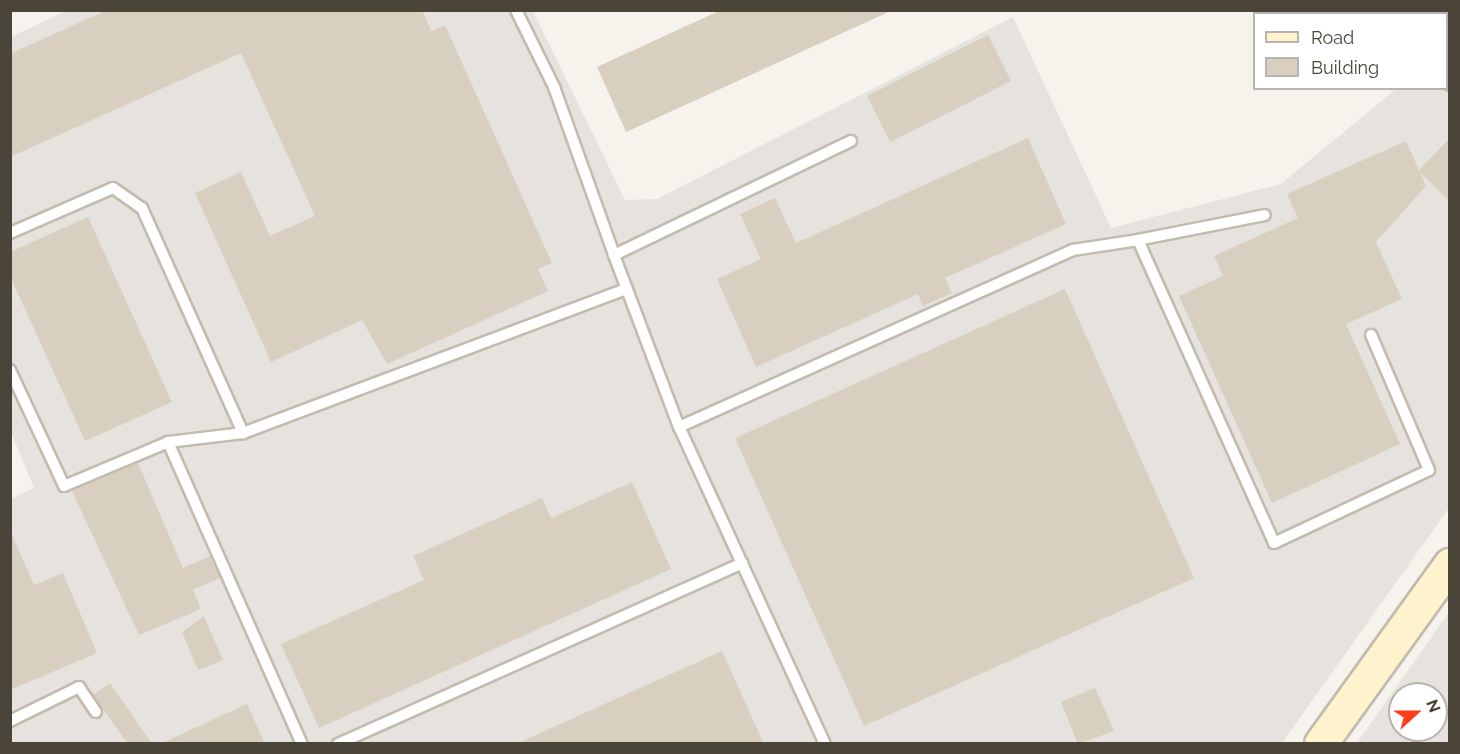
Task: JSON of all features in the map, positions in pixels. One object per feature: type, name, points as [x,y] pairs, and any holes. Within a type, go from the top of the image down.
[{"type":"main road","points":[[1321,744],[1449,566]]},
{"type":"lane","points":[[516,10],[554,87],[679,427],[825,744]]},
{"type":"lane","points":[[614,255],[851,141]]},
{"type":"lane","points":[[10,233],[113,188],[142,208],[243,433]]},
{"type":"lane","points":[[679,427],[1073,250],[1138,240],[1265,215]]},
{"type":"lane","points":[[1138,240],[1274,543],[1429,470],[1371,335]]},
{"type":"lane","points":[[10,370],[64,486],[168,442],[243,433],[627,289]]},
{"type":"lane","points":[[168,442],[302,744]]},
{"type":"lane","points":[[338,744],[742,563]]},
{"type":"lane","points":[[10,721],[79,687],[96,712]]},
{"type":"shaded area","points":[[66,11],[533,11],[625,200],[657,199],[1013,17],[1111,228],[1281,184],[1395,90],[1448,90],[1448,12],[1340,11],[1449,11],[1449,508],[1282,743],[11,743],[10,499],[34,488],[11,432],[11,37]]},
{"type":"shaded area","points":[[1449,612],[1449,743],[1357,743],[1388,699],[1388,742],[1448,742],[1448,682],[1400,682]]},
{"type":"building","points":[[107,10],[422,10],[431,31],[445,25],[552,263],[538,269],[548,291],[387,364],[362,320],[271,362],[195,193],[241,172],[270,236],[315,216],[241,53],[10,157],[10,54]]},
{"type":"building","points":[[721,10],[893,10],[626,132],[597,67]]},
{"type":"building","points":[[988,35],[1011,81],[890,142],[867,96]]},
{"type":"building","points":[[1028,138],[1066,224],[945,278],[952,293],[923,306],[918,294],[756,367],[717,279],[761,259],[740,214],[775,198],[796,243]]},
{"type":"building","points":[[1449,139],[1449,201],[1420,172],[1426,186],[1376,242],[1402,299],[1346,324],[1400,444],[1272,503],[1179,296],[1223,276],[1214,256],[1298,218],[1287,194],[1406,141],[1419,170]]},
{"type":"building","points":[[88,217],[172,402],[85,441],[10,276],[10,252]]},
{"type":"building","points":[[1065,289],[1194,578],[864,726],[735,438]]},
{"type":"building","points":[[138,463],[183,568],[210,556],[220,578],[193,590],[201,609],[139,635],[72,491]]},
{"type":"building","points":[[632,482],[671,569],[319,728],[281,644],[424,580],[413,556],[542,498],[551,518]]},
{"type":"building","points":[[10,530],[34,585],[63,573],[97,653],[10,690]]},
{"type":"building","points":[[204,616],[223,660],[198,670],[182,632]]},
{"type":"building","points":[[722,651],[764,744],[516,744]]},
{"type":"building","points":[[110,683],[152,744],[128,744],[93,695]]},
{"type":"building","points":[[1095,688],[1114,731],[1078,744],[1061,702]]},
{"type":"building","points":[[247,704],[265,744],[160,744]]}]
